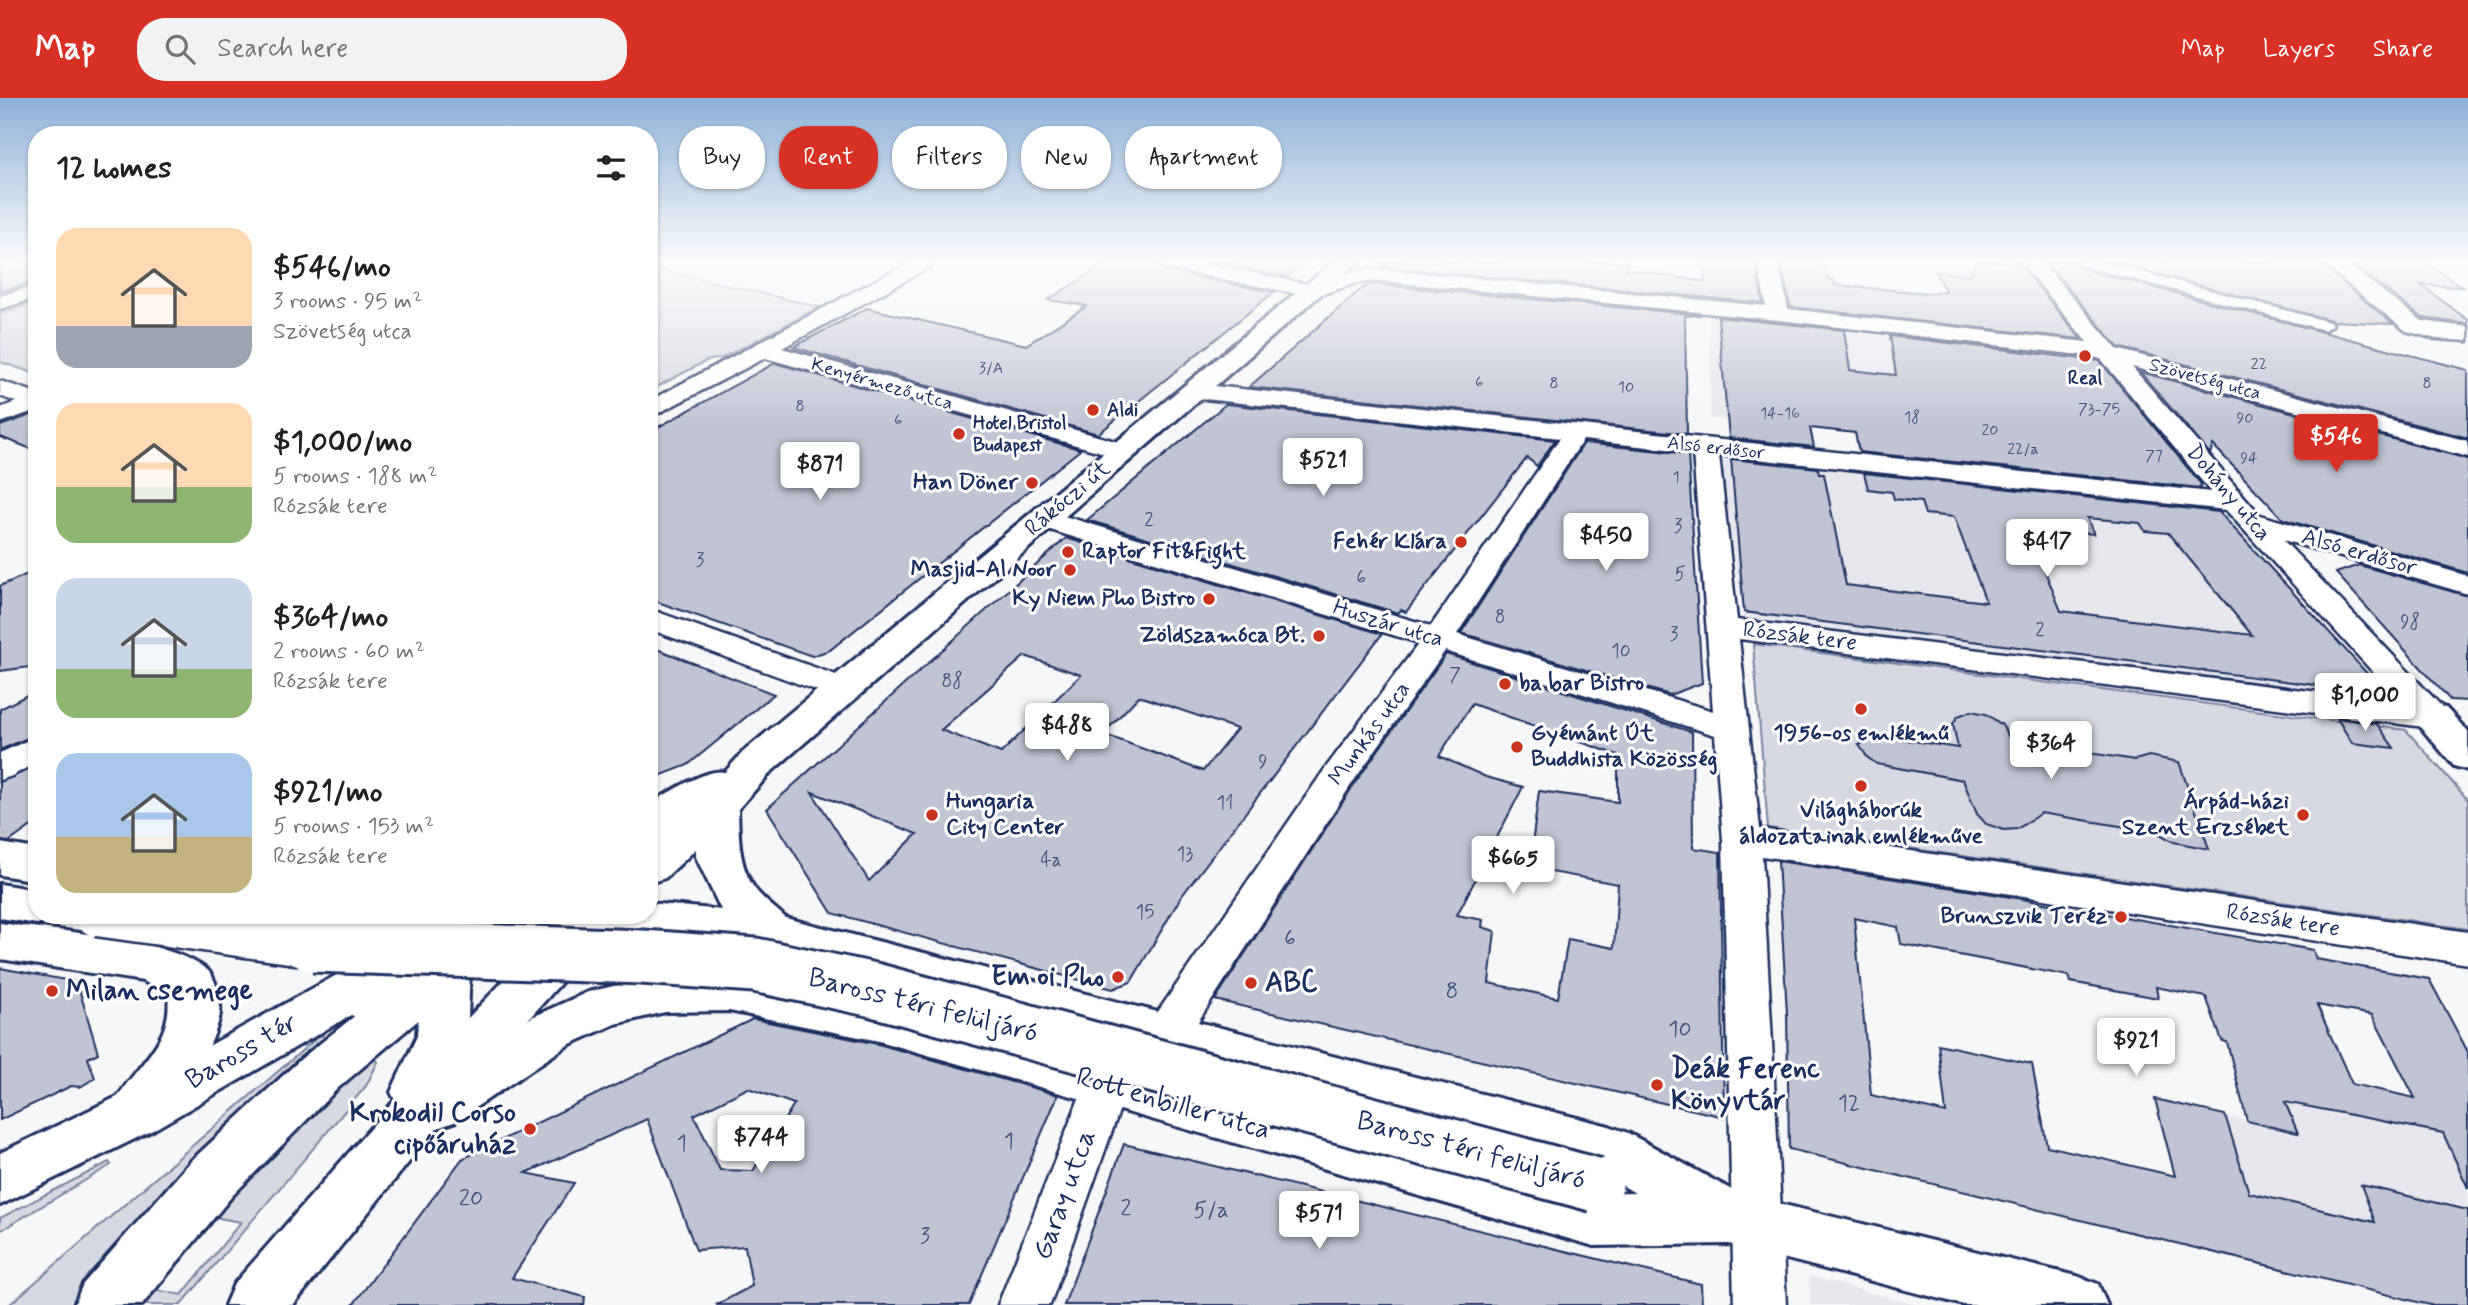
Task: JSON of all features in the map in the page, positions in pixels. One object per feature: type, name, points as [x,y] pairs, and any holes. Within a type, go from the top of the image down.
[{"type":"street","points":[[658,406],[821,318]]},
{"type":"street","name":"Rákóczi út","points":[[717,806],[757,762],[1282,318]]},
{"type":"street","name":"Szövetség utca","points":[[1817,318],[2090,349],[2468,449]]},
{"type":"street","name":"Dohány utca","points":[[2080,318],[2243,512],[2450,719]]},
{"type":"street","points":[[2299,318],[2324,325]]},
{"type":"street","points":[[2404,318],[2414,326],[2436,332],[2468,334]]},
{"type":"street","name":"Kenyérmező utca","points":[[762,350],[1124,452]]},
{"type":"street","points":[[0,388],[28,398]]},
{"type":"street","name":"Alsó erdősor","points":[[1195,391],[1705,447],[2243,512],[2468,585]]},
{"type":"street","points":[[0,416],[28,405]]},
{"type":"street","name":"Munkás utca","points":[[1166,1035],[1340,774],[1438,639],[1575,434]]},
{"type":"street","points":[[1705,447],[1721,627]]},
{"type":"street","name":"Huszár utca","points":[[1044,519],[1731,728]]},
{"type":"street","points":[[658,621],[844,689]]},
{"type":"street","name":"Rózsák tere","points":[[2450,719],[1721,627],[1742,840],[2468,948]]},
{"type":"street","points":[[2450,719],[2468,757]]},
{"type":"street","points":[[0,768],[28,752]]},
{"type":"street","name":"Rákóczi út","points":[[658,818],[757,762]]},
{"type":"street","points":[[658,859],[717,806]]},
{"type":"street","points":[[717,806],[719,857],[723,868],[738,900],[774,933]]},
{"type":"street","points":[[1742,840],[1742,1221],[1760,1305]]},
{"type":"street","points":[[0,859],[28,864]]},
{"type":"street","points":[[0,901],[28,905]]},
{"type":"street","name":"Rottenbiller utca","points":[[658,921],[774,933],[1609,1150],[1742,1221]]},
{"type":"street","name":"Baross téri felüljáró","points":[[162,924],[328,947],[642,957],[754,965],[874,990],[1597,1185],[1742,1221]]},
{"type":"street","points":[[378,924],[463,950]]},
{"type":"street","name":"Baross tér","points":[[0,1180],[134,1114],[331,1001],[463,950],[576,924]]},
{"type":"street","points":[[255,1305],[401,1129],[586,924]]},
{"type":"street","points":[[0,941],[152,964],[191,983],[195,1013],[178,1058],[134,1114]]},
{"type":"street","points":[[401,1129],[442,1036],[463,950]]},
{"type":"street","points":[[104,1305],[212,1178],[320,1073],[463,950]]},
{"type":"street","name":"Rottenbiller utca","points":[[401,1129],[551,1031],[605,1006],[665,993],[729,992],[880,1021],[1594,1220],[1742,1221],[2077,1305]]},
{"type":"street","name":"Garay utca","points":[[1024,1305],[1106,1086]]},
{"type":"shaded area","points":[[0,318],[28,318],[28,371],[0,362]]},
{"type":"shaded area","points":[[658,318],[798,318],[722,358],[706,361],[658,386]]},
{"type":"shaded area","points":[[1709,318],[1740,318],[1740,328],[1846,348],[1843,326],[1889,332],[1896,375],[1849,406],[1855,433],[1710,418]]},
{"type":"shaded area","points":[[1719,454],[2222,507],[2383,701],[1744,620]]},
{"type":"shaded area","points":[[1753,644],[2406,730],[2468,800],[2468,929],[1768,828]]},
{"type":"shaded area","points":[[320,1035],[332,1040],[77,1305],[9,1305]]},
{"type":"shaded area","points":[[373,1053],[378,1062],[366,1086],[181,1305],[137,1305],[151,1289],[182,1295],[241,1222],[213,1217],[261,1162]]},
{"type":"shaded area","points":[[2234,1069],[2341,1082],[2468,1109],[2468,1305],[2196,1181],[2175,1176],[2155,1099],[2247,1121]]},
{"type":"shaded area","points":[[109,1162],[111,1165],[0,1231],[0,1218]]},
{"type":"shaded area","points":[[1809,1276],[1917,1305],[1811,1305]]},
{"type":"building","points":[[847,318],[911,318],[1026,345],[1068,318],[1241,318],[1098,434],[793,347]]},
{"type":"building","points":[[1328,318],[1685,318],[1687,434],[1249,387]]},
{"type":"building","points":[[1718,318],[1844,330],[1850,370],[1896,375],[1890,336],[2100,361],[2201,484],[2200,488],[1859,452],[1855,433],[1810,428],[1814,447],[1729,438]]},
{"type":"building","points":[[1893,318],[2064,318],[2081,339]]},
{"type":"building","points":[[2094,318],[2271,318],[2468,370],[2468,438],[2118,347]]},
{"type":"building","points":[[2322,318],[2386,318],[2393,324]]},
{"type":"building","points":[[2425,318],[2466,318],[2468,324]]},
{"type":"building","points":[[775,363],[1080,450],[830,650],[812,656],[658,602],[658,427]]},
{"type":"building","points":[[2140,372],[2468,459],[2468,573],[2283,519],[2213,445],[2210,454]]},
{"type":"building","points":[[1226,404],[1555,440],[1537,466],[1527,458],[1406,612],[1401,610],[1398,613],[1087,520]]},
{"type":"building","points":[[28,416],[28,448],[0,437],[0,426]]},
{"type":"building","points":[[1584,443],[1688,454],[1702,683],[1670,695],[1461,633]]},
{"type":"building","points":[[1731,459],[1818,468],[1819,474],[1824,474],[1846,585],[1986,602],[1954,517],[1925,514],[1921,502],[1894,499],[1892,492],[1868,489],[1864,473],[2219,512],[2386,694],[2353,689],[2356,694],[2318,689],[2315,685],[1744,612]],"holes":[[[2087,518],[2140,523],[2145,531],[2168,533],[2252,635],[2061,611],[2028,529],[2037,530],[2035,527],[2094,534]]]},
{"type":"building","points":[[1066,538],[1382,634],[1181,897],[1131,982],[1113,989],[832,913],[767,809]],"holes":[[[1025,656],[1081,675],[1001,753],[941,730]],[[1139,696],[1237,729],[1203,771],[1103,734]],[[812,792],[917,834],[869,881]]]},
{"type":"building","points":[[2359,565],[2468,596],[2468,701],[2450,700],[2336,573]]},
{"type":"building","points":[[28,574],[28,667],[0,671],[0,586]]},
{"type":"building","points":[[658,649],[774,694],[688,765],[658,777]]},
{"type":"building","points":[[1446,654],[1692,732],[1693,848],[1720,852],[1724,1117],[1215,1000],[1355,783]],"holes":[[[1472,704],[1618,755],[1618,802],[1539,791],[1529,868],[1618,884],[1614,948],[1568,939],[1558,998],[1489,983],[1495,931],[1482,927],[1483,920],[1457,915],[1523,787],[1486,777],[1439,756]]]},
{"type":"building","points":[[28,695],[28,738],[0,750],[0,709]]},
{"type":"building","points":[[1971,711],[1986,714],[2002,725],[2011,741],[2135,760],[2149,756],[2179,762],[2209,849],[2174,842],[2156,832],[2041,813],[2017,829],[2004,830],[1986,824],[1977,814],[1963,780],[1877,764],[1868,758],[1859,745],[1874,738],[1888,737],[1958,748],[1953,724],[1958,716]]},
{"type":"building","points":[[2337,718],[2377,724],[2394,748],[2352,743]]},
{"type":"building","points":[[28,769],[28,828],[9,842],[0,841],[0,782]]},
{"type":"building","points":[[1778,861],[1993,894],[2313,950],[2316,959],[2429,979],[2468,1052],[2468,1188],[2443,1133],[2285,1102],[2298,1133],[2247,1121],[2227,1042],[2222,1041],[2206,997],[2156,987],[2158,998],[2071,982],[2069,976],[1901,944],[1898,927],[1854,918],[1871,1095],[1946,1113],[1938,1044],[2032,1064],[2047,1146],[2175,1176],[2155,1099],[2225,1115],[2249,1193],[2375,1222],[2361,1185],[2468,1210],[2468,1305],[2430,1305],[1789,1149],[1787,1013]],"holes":[[[2317,1005],[2372,1015],[2415,1098],[2352,1084]]]},
{"type":"building","points":[[0,968],[77,982],[98,1053],[88,1058],[95,1078],[80,1087],[71,1086],[0,1120]]},
{"type":"building","points":[[753,1019],[878,1044],[1058,1095],[969,1305],[716,1305],[752,1286],[745,1246],[696,1250],[647,1119],[526,1173],[574,1183],[512,1278],[585,1297],[584,1305],[353,1305],[462,1159]],"holes":[[[748,1088],[794,1104],[753,1171],[720,1170],[694,1115]]]},
{"type":"building","points":[[1124,1144],[1701,1284],[1702,1305],[1064,1305]]},
{"type":"place","name":"Real","points":[[2085,356]]},
{"type":"place","name":"Aldi","points":[[1093,410]]},
{"type":"place","name":"Hotel Bristol Budapest","points":[[959,434]]},
{"type":"place","name":"Han Döner","points":[[1032,483]]},
{"type":"place","name":"Fehér Klára","points":[[1461,542]]},
{"type":"place","name":"Raptor Fit&Fight","points":[[1068,552]]},
{"type":"place","name":"Masjid-Al Noor","points":[[1070,570]]},
{"type":"place","name":"Ky Niem Pho Bistro","points":[[1209,599]]},
{"type":"place","name":"Zöldszamóca Bt.","points":[[1319,636]]},
{"type":"place","name":"ba bar Bistro","points":[[1505,684]]},
{"type":"place","name":"1956-os emlékmű","points":[[1861,709]]},
{"type":"place","name":"Gyémánt Út Buddhista Közösség","points":[[1517,747]]},
{"type":"place","name":"Világháborúk áldozatainak emlékműve","points":[[1861,786]]},
{"type":"place","name":"Hungaria City Center","points":[[932,815]]},
{"type":"place","name":"Árpád-házi Szent Erzsébet","points":[[2303,815]]},
{"type":"place","name":"Brunszvik Teréz","points":[[2121,917]]},
{"type":"place","name":"Em oi Pho","points":[[1118,977]]},
{"type":"place","name":"ABC","points":[[1251,983]]},
{"type":"place","name":"Milan csemege","points":[[52,991]]},
{"type":"place","name":"Deák Ferenc Könyvtár","points":[[1657,1085]]},
{"type":"place","name":"Krokodil Corso cipőáruház","points":[[530,1129]]}]
